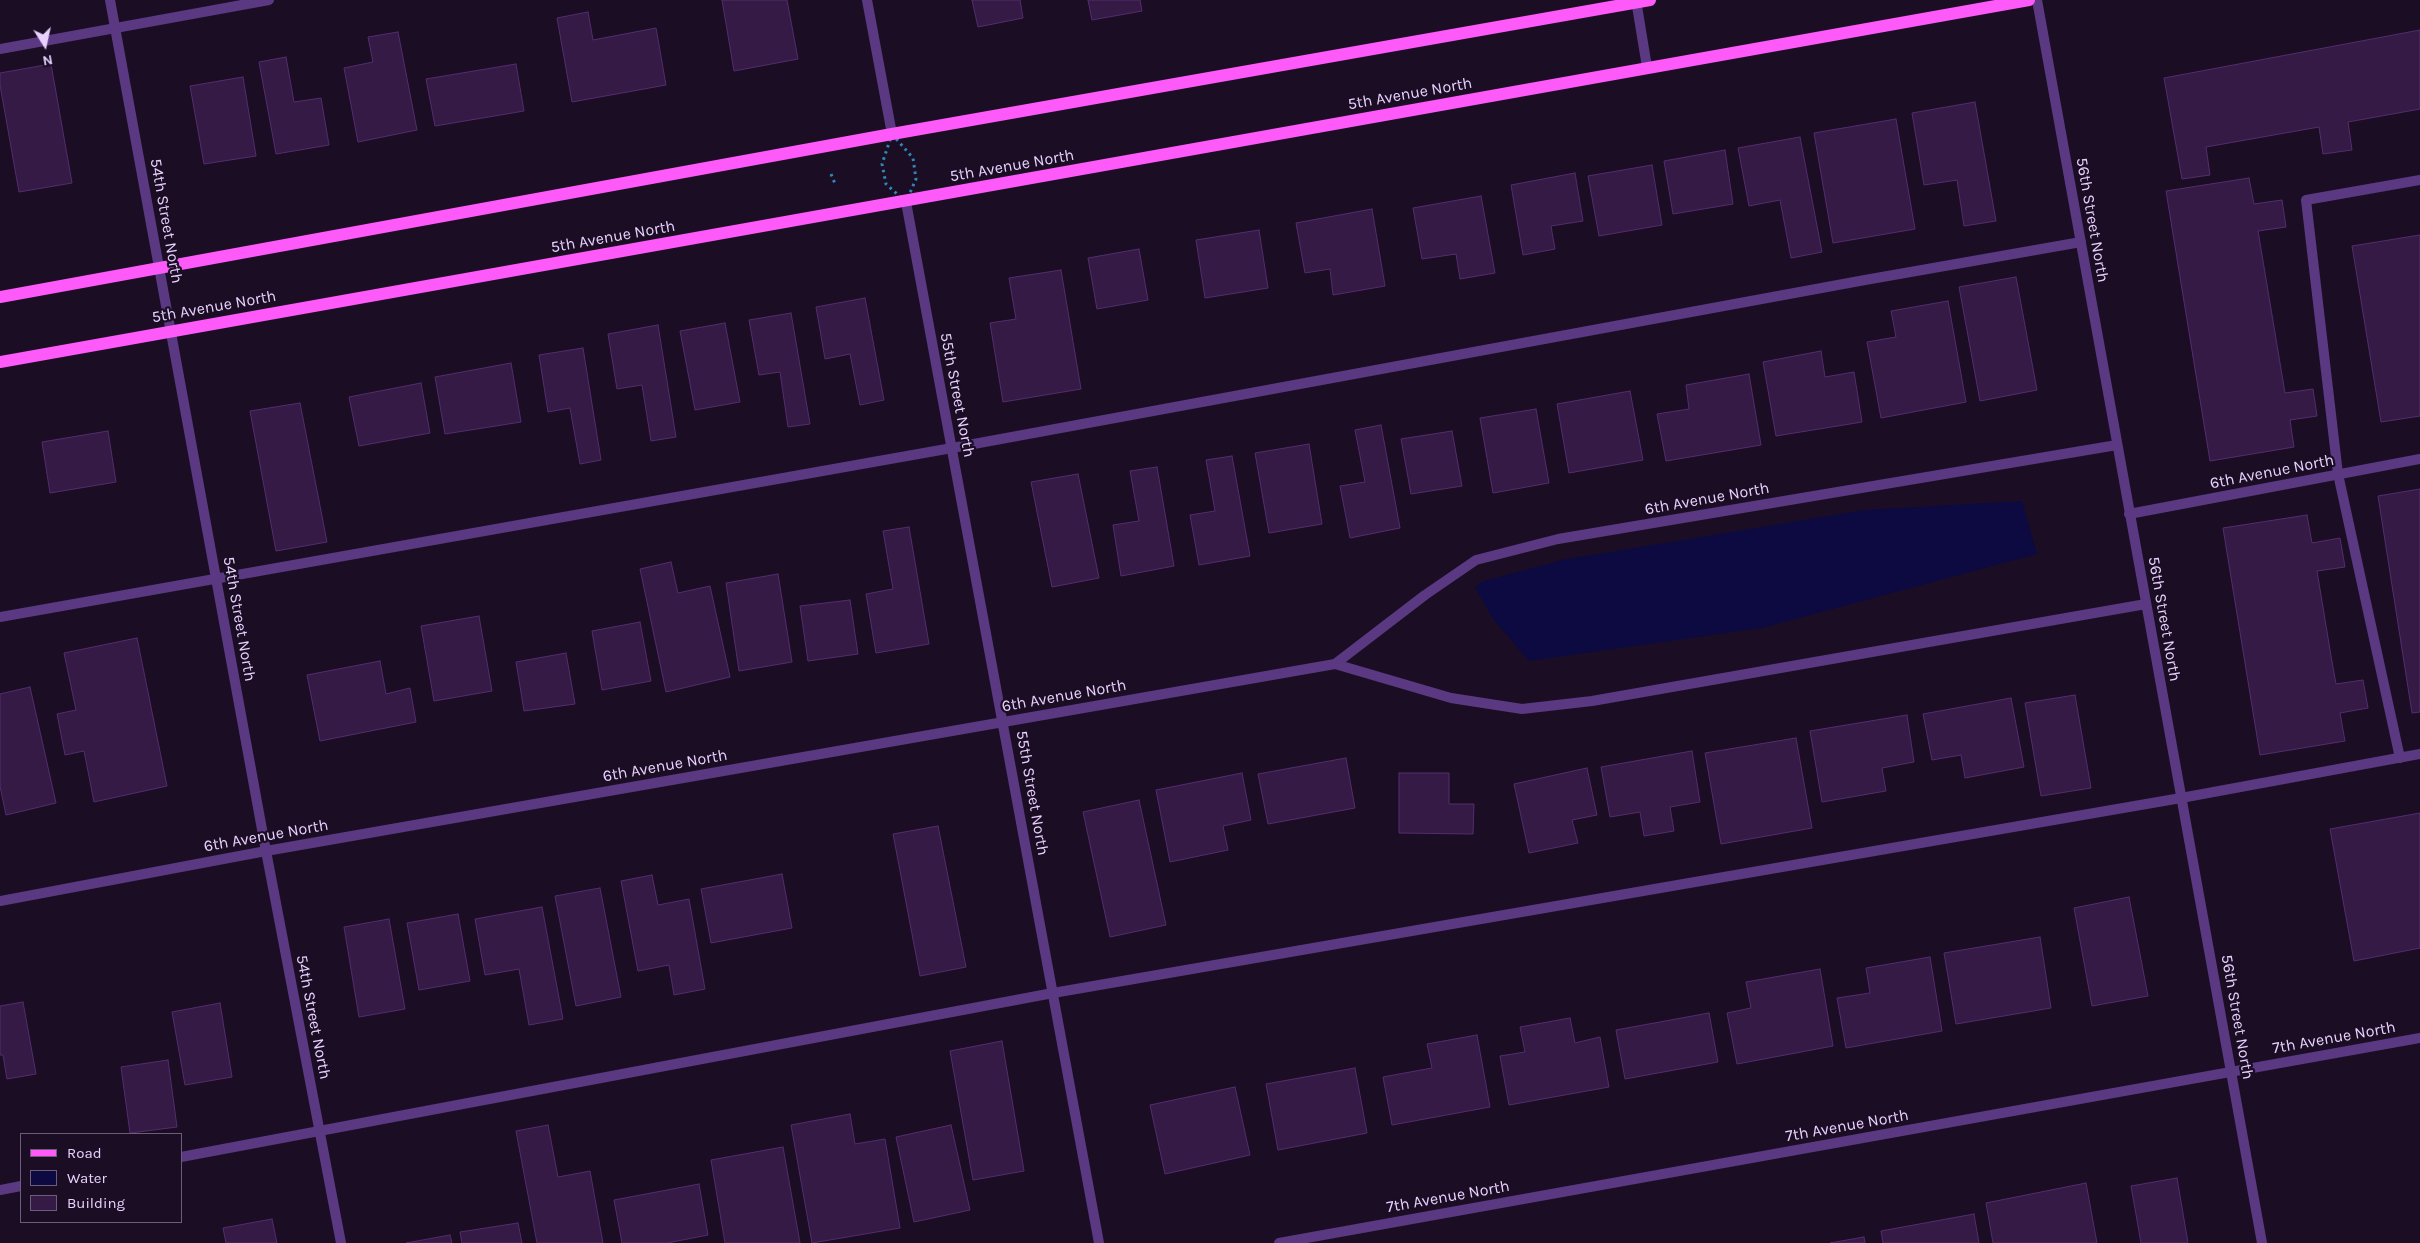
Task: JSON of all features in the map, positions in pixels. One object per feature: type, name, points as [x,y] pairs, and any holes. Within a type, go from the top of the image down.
[{"type":"main road","points":[[0,297],[159,270],[892,134],[1650,0]]},
{"type":"main road","name":"5th Avenue North","points":[[0,362],[906,202],[1647,67],[2029,0]]},
{"type":"street","name":"54th Street North","points":[[110,0],[266,851],[341,1243]]},
{"type":"street","points":[[0,49],[269,0]]},
{"type":"street","points":[[867,0],[892,134]]},
{"type":"street","name":"56th Street North","points":[[2037,0],[2262,1243]]},
{"type":"street","points":[[1636,1],[1647,67]]},
{"type":"street","points":[[2400,758],[2338,474],[2306,200],[2420,180]]},
{"type":"street","name":"55th Street North","points":[[906,202],[1004,722],[1099,1243]]},
{"type":"street","points":[[0,617],[952,448],[2081,242]]},
{"type":"street","name":"6th Avenue North","points":[[1335,664],[1424,595],[1476,560],[1558,539],[2117,445]]},
{"type":"street","name":"6th Avenue North","points":[[2129,514],[2420,459]]},
{"type":"street","name":"6th Avenue North","points":[[0,900],[266,851],[1335,664],[1451,698],[1522,710],[1592,701],[2146,604]]},
{"type":"street","points":[[182,1157],[1053,993],[2181,798],[2420,754]]},
{"type":"street","name":"7th Avenue North","points":[[1279,1243],[2420,1038]]},
{"type":"street","points":[[0,1190],[20,1186]]},
{"type":"path","points":[[913,158],[916,178]]},
{"type":"path","points":[[882,164],[886,184]]},
{"type":"path","points":[[831,174],[839,194]]},
{"type":"water","points":[[2022,501],[2037,554],[1762,628],[1529,661],[1493,619],[1475,587],[1484,581],[1562,560],[1864,510]]},
{"type":"building","points":[[722,0],[787,0],[798,59],[734,71]]},
{"type":"building","points":[[972,0],[1020,0],[1023,18],[978,27]]},
{"type":"building","points":[[1088,0],[1140,0],[1142,11],[1092,20]]},
{"type":"building","points":[[588,12],[593,40],[656,28],[666,85],[572,102],[557,18]]},
{"type":"building","points":[[2420,30],[2420,109],[2348,122],[2352,150],[2323,154],[2319,127],[2206,147],[2210,175],[2182,179],[2164,78]]},
{"type":"building","points":[[398,32],[417,130],[358,142],[344,68],[373,62],[368,37]]},
{"type":"building","points":[[286,57],[294,102],[321,98],[329,145],[276,154],[259,62]]},
{"type":"building","points":[[51,64],[72,183],[19,192],[0,85],[0,73]]},
{"type":"building","points":[[516,64],[524,111],[435,126],[426,79]]},
{"type":"building","points":[[243,77],[256,156],[204,164],[190,86]]},
{"type":"building","points":[[1975,102],[1996,221],[1964,226],[1957,180],[1924,185],[1912,113]]},
{"type":"building","points":[[1896,119],[1915,229],[1833,243],[1814,133]]},
{"type":"building","points":[[1800,137],[1822,252],[1791,258],[1780,200],[1749,206],[1738,148]]},
{"type":"building","points":[[1725,150],[1733,204],[1673,214],[1664,161]]},
{"type":"building","points":[[1652,165],[1662,225],[1599,236],[1588,176]]},
{"type":"building","points":[[1575,173],[1583,221],[1551,226],[1555,249],[1523,255],[1511,185]]},
{"type":"building","points":[[2249,178],[2254,204],[2282,200],[2286,227],[2258,231],[2285,393],[2313,389],[2317,416],[2290,420],[2294,447],[2210,461],[2166,191]]},
{"type":"building","points":[[1481,196],[1495,273],[1460,279],[1456,254],[1422,259],[1413,208]]},
{"type":"building","points":[[1372,209],[1385,286],[1333,295],[1330,269],[1305,273],[1296,223]]},
{"type":"building","points":[[1259,230],[1268,288],[1205,298],[1196,240]]},
{"type":"building","points":[[2420,235],[2420,416],[2381,422],[2352,246]]},
{"type":"building","points":[[1139,249],[1148,300],[1097,309],[1088,258]]},
{"type":"building","points":[[1061,270],[1081,389],[1003,402],[990,323],[1016,319],[1009,278]]},
{"type":"building","points":[[2016,277],[2037,390],[1980,401],[1959,287]]},
{"type":"building","points":[[865,298],[884,400],[860,405],[850,354],[825,359],[816,307]]},
{"type":"building","points":[[1948,301],[1966,402],[1881,418],[1867,342],[1896,337],[1891,311]]},
{"type":"building","points":[[791,313],[810,424],[788,427],[780,372],[759,375],[749,320]]},
{"type":"building","points":[[725,323],[740,402],[695,410],[680,331]]},
{"type":"building","points":[[658,325],[676,437],[651,441],[642,385],[617,389],[608,334]]},
{"type":"building","points":[[583,348],[601,460],[580,464],[570,408],[548,412],[539,355]]},
{"type":"building","points":[[1821,351],[1825,377],[1854,372],[1862,422],[1776,436],[1763,362]]},
{"type":"building","points":[[511,363],[521,422],[445,434],[435,377]]},
{"type":"building","points":[[1749,374],[1761,445],[1666,461],[1657,414],[1689,409],[1686,385]]},
{"type":"building","points":[[421,383],[430,433],[359,446],[349,397]]},
{"type":"building","points":[[1630,391],[1643,460],[1569,473],[1557,404]]},
{"type":"building","points":[[300,403],[327,542],[276,551],[250,411]]},
{"type":"building","points":[[1536,409],[1549,483],[1493,493],[1480,418]]},
{"type":"building","points":[[1381,425],[1400,528],[1350,538],[1340,486],[1365,482],[1355,430]]},
{"type":"building","points":[[108,431],[116,482],[50,493],[42,442]]},
{"type":"building","points":[[1452,431],[1462,486],[1411,494],[1401,439]]},
{"type":"building","points":[[1309,444],[1322,524],[1269,533],[1255,453]]},
{"type":"building","points":[[1232,456],[1250,556],[1199,565],[1190,515],[1215,511],[1206,460]]},
{"type":"building","points":[[1157,467],[1174,566],[1121,576],[1113,525],[1139,521],[1130,471]]},
{"type":"building","points":[[1078,474],[1099,578],[1052,587],[1031,482]]},
{"type":"building","points":[[2420,489],[2420,712],[2412,713],[2378,496]]},
{"type":"building","points":[[2307,515],[2312,543],[2340,538],[2345,567],[2317,571],[2336,684],[2363,680],[2368,708],[2340,713],[2345,741],[2260,755],[2223,528]]},
{"type":"building","points":[[909,527],[929,644],[876,653],[866,594],[893,589],[883,531]]},
{"type":"building","points":[[671,562],[678,593],[710,586],[730,677],[666,692],[640,569]]},
{"type":"building","points":[[778,574],[792,662],[739,671],[726,583]]},
{"type":"building","points":[[850,600],[858,654],[808,661],[800,606]]},
{"type":"building","points":[[479,616],[492,691],[434,701],[421,626]]},
{"type":"building","points":[[640,622],[651,681],[602,690],[592,631]]},
{"type":"building","points":[[137,638],[167,786],[94,802],[84,751],[65,755],[57,714],[76,710],[64,653]]},
{"type":"building","points":[[566,653],[575,704],[524,711],[516,662]]},
{"type":"building","points":[[380,661],[386,694],[410,688],[416,722],[320,741],[307,675]]},
{"type":"building","points":[[30,687],[56,803],[6,815],[0,786],[0,694]]},
{"type":"building","points":[[2075,695],[2091,788],[2041,796],[2025,703]]},
{"type":"building","points":[[2011,698],[2024,767],[1965,778],[1961,755],[1932,760],[1923,714]]},
{"type":"building","points":[[1907,715],[1914,762],[1882,768],[1886,791],[1822,802],[1810,731]]},
{"type":"building","points":[[1796,738],[1812,828],[1721,844],[1705,753]]},
{"type":"building","points":[[1692,751],[1700,802],[1670,807],[1674,831],[1644,836],[1640,812],[1610,817],[1601,767]]},
{"type":"building","points":[[1346,758],[1355,808],[1268,824],[1258,774]]},
{"type":"building","points":[[1587,768],[1597,815],[1572,820],[1578,843],[1529,853],[1514,784]]},
{"type":"building","points":[[1242,773],[1251,820],[1223,826],[1228,850],[1170,862],[1156,790]]},
{"type":"building","points":[[1399,773],[1449,773],[1449,804],[1474,804],[1473,834],[1399,833]]},
{"type":"building","points":[[1139,800],[1166,925],[1110,937],[1083,812]]},
{"type":"building","points":[[2420,813],[2420,948],[2354,961],[2330,829]]},
{"type":"building","points":[[938,826],[966,967],[920,976],[893,834]]},
{"type":"building","points":[[782,874],[792,928],[711,943],[701,889]]},
{"type":"building","points":[[652,875],[658,905],[689,899],[705,989],[674,995],[669,965],[638,971],[621,881]]},
{"type":"building","points":[[600,888],[621,997],[576,1006],[555,896]]},
{"type":"building","points":[[2129,897],[2148,996],[2092,1006],[2074,908]]},
{"type":"building","points":[[542,907],[563,1019],[529,1025],[519,969],[485,975],[475,919]]},
{"type":"building","points":[[458,914],[470,981],[419,990],[407,923]]},
{"type":"building","points":[[389,919],[405,1009],[359,1017],[344,927]]},
{"type":"building","points":[[2040,937],[2051,1008],[1956,1024],[1944,953]]},
{"type":"building","points":[[1930,957],[1942,1031],[1846,1048],[1837,998],[1870,993],[1866,968]]},
{"type":"building","points":[[1820,969],[1833,1046],[1737,1064],[1727,1013],[1751,1008],[1746,982]]},
{"type":"building","points":[[23,1002],[36,1074],[7,1079],[3,1055],[0,1055],[0,1006]]},
{"type":"building","points":[[220,1003],[232,1077],[185,1085],[172,1012]]},
{"type":"building","points":[[1709,1013],[1718,1062],[1625,1079],[1616,1030]]},
{"type":"building","points":[[1570,1018],[1575,1043],[1600,1037],[1609,1087],[1509,1105],[1500,1056],[1525,1052],[1520,1027]]},
{"type":"building","points":[[1477,1035],[1490,1107],[1392,1125],[1383,1077],[1432,1068],[1427,1044]]},
{"type":"building","points":[[1002,1041],[1024,1171],[973,1180],[950,1051]]},
{"type":"building","points":[[168,1060],[177,1127],[130,1133],[121,1067]]},
{"type":"building","points":[[1355,1068],[1367,1133],[1278,1150],[1266,1084]]},
{"type":"building","points":[[1235,1087],[1250,1155],[1165,1174],[1150,1105]]},
{"type":"building","points":[[850,1114],[855,1144],[885,1139],[900,1228],[812,1243],[791,1125]]},
{"type":"building","points":[[548,1125],[558,1177],[590,1171],[603,1243],[537,1243],[516,1131]]},
{"type":"building","points":[[951,1125],[970,1210],[914,1222],[896,1137]]},
{"type":"building","points":[[783,1147],[800,1243],[725,1243],[711,1160]]},
{"type":"building","points":[[2177,1178],[2188,1243],[2141,1243],[2131,1186]]},
{"type":"building","points":[[2086,1183],[2097,1243],[1993,1243],[1986,1203]]},
{"type":"building","points":[[699,1184],[708,1235],[667,1243],[622,1243],[614,1200]]},
{"type":"building","points":[[1974,1214],[1979,1243],[1883,1243],[1881,1231]]},
{"type":"building","points":[[272,1219],[277,1243],[226,1243],[223,1228]]},
{"type":"building","points":[[518,1223],[522,1243],[462,1243],[460,1232]]},
{"type":"building","points":[[450,1235],[452,1243],[406,1243]]},
{"type":"building","points":[[1864,1237],[1865,1243],[1830,1243]]}]
